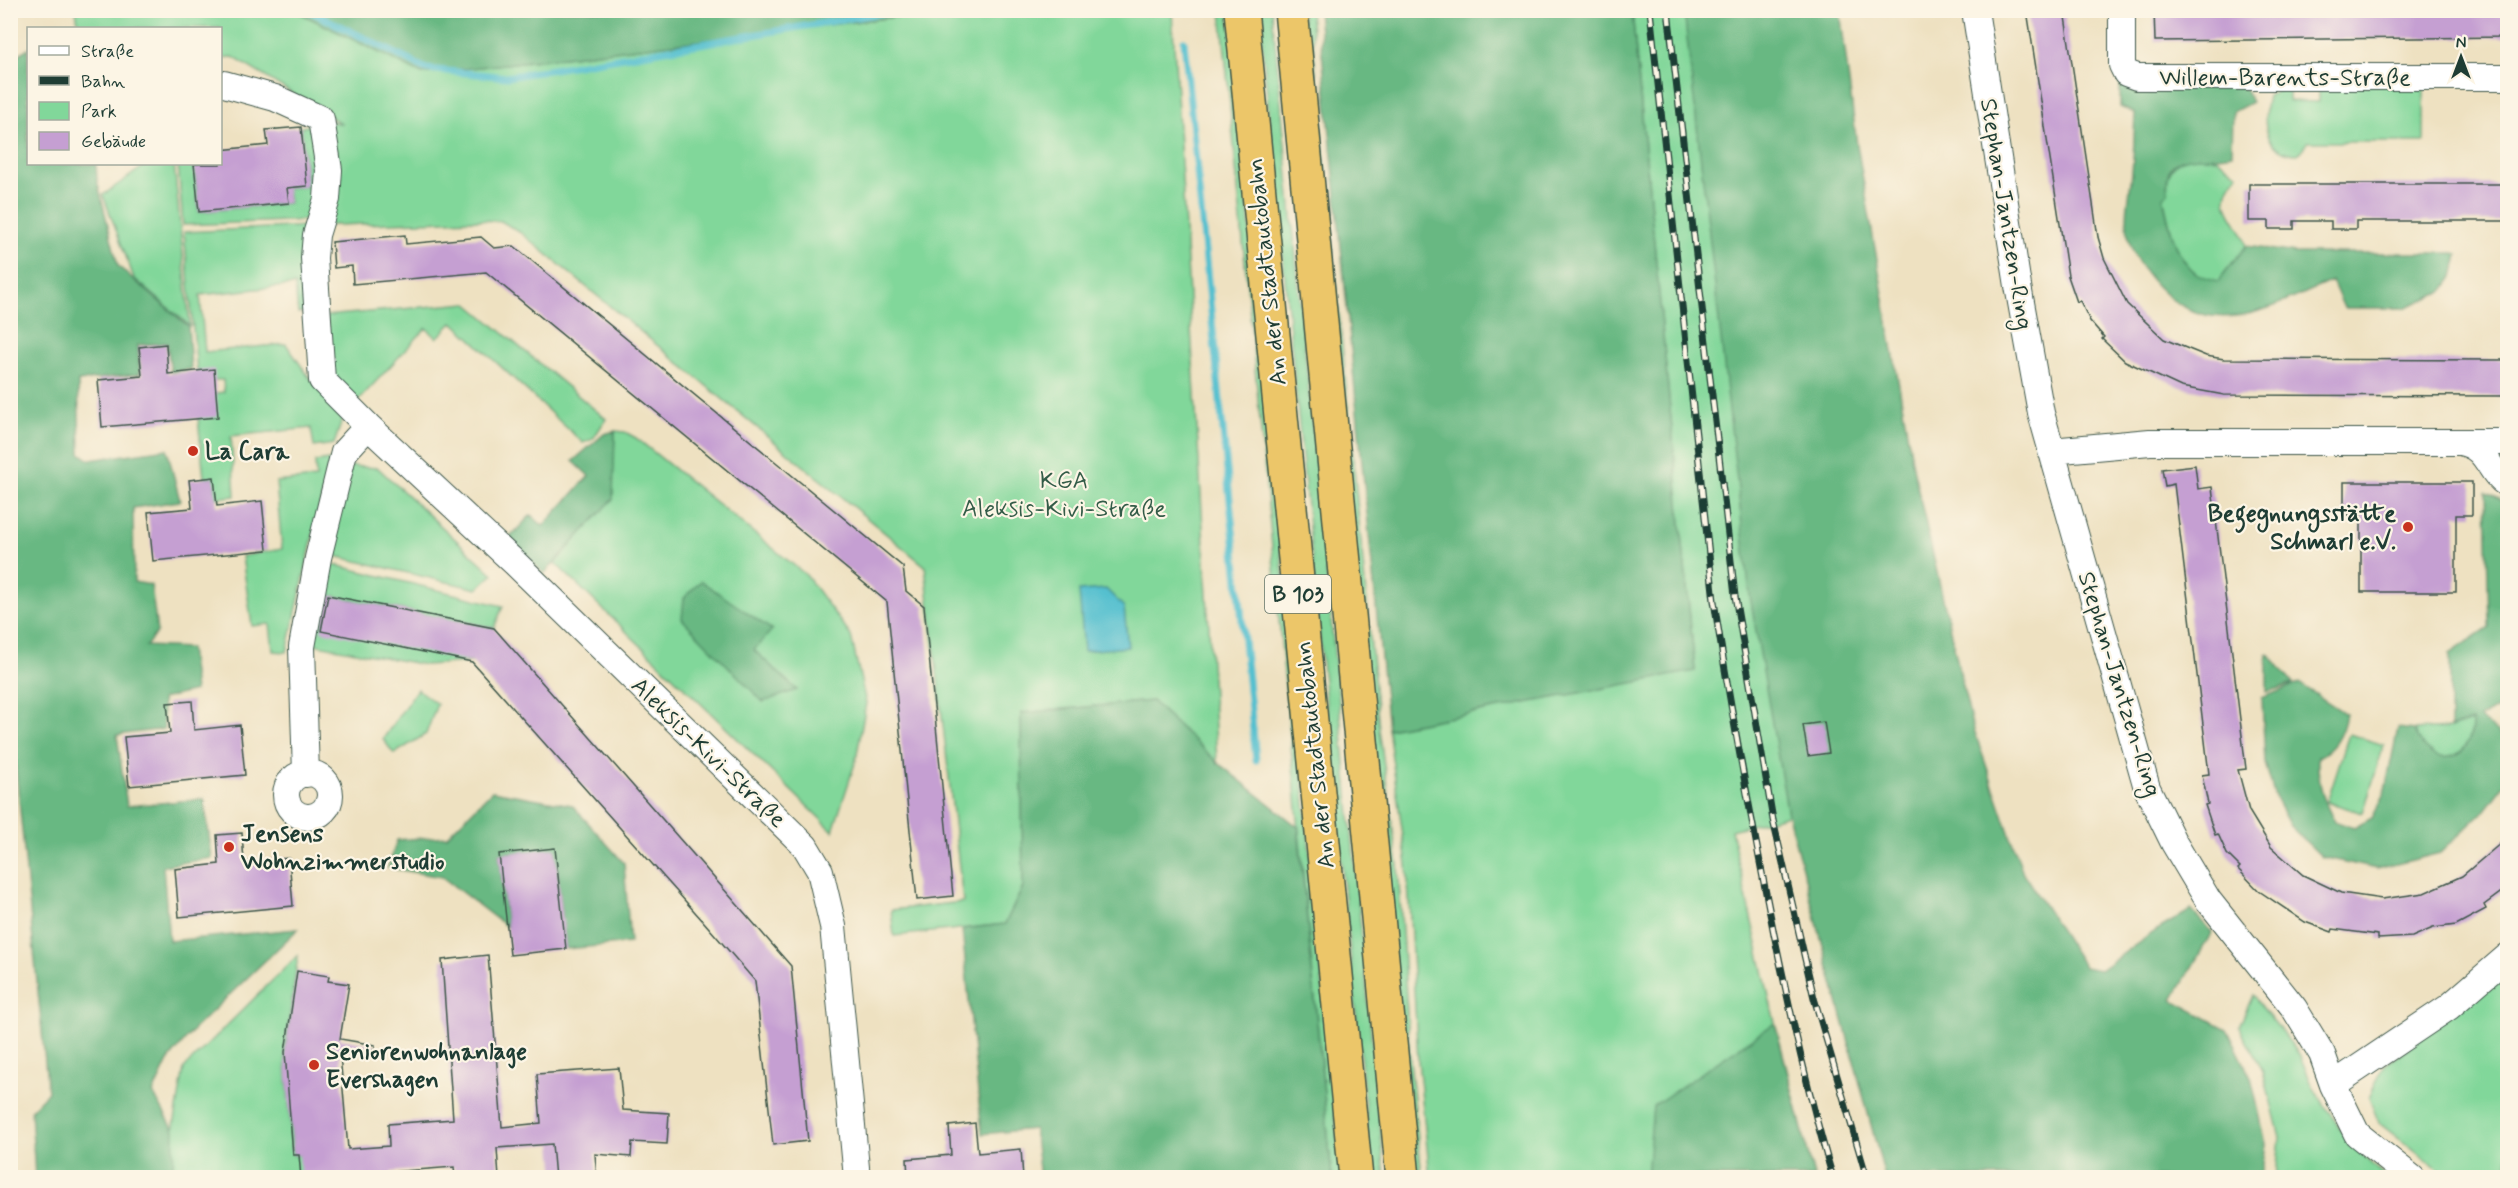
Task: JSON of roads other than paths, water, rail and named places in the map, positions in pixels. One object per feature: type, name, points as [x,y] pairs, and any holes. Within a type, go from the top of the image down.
[{"type":"highway","name":"An der Stadtautobahn","points":[[1241,10],[1356,1178]]},
{"type":"highway","name":"An der Stadtautobahn","points":[[1291,10],[1403,1178]]},
{"type":"street","name":"Stephan-Jantzen-Ring","points":[[1975,10],[2028,346],[2051,451],[2147,788],[2174,843],[2208,900],[2294,1008],[2322,1054],[2333,1085],[2357,1134],[2412,1178]]},
{"type":"street","name":"Willem-Barents-Straße","points":[[2122,10],[2122,65],[2126,73],[2137,77],[2508,77]]},
{"type":"street","name":"Aleksis-Kivi-Straße","points":[[224,84],[275,98],[321,119],[329,170],[327,199],[316,235],[314,258],[322,380],[515,563],[805,846],[820,871],[833,926],[857,1178]]},
{"type":"street","points":[[306,774],[302,647],[318,558],[344,452],[368,426]]},
{"type":"street","points":[[2051,451],[2150,441],[2508,441]]},
{"type":"street","points":[[2457,441],[2480,450],[2499,478],[2508,485]]},
{"type":"street","points":[[2333,1085],[2449,1007],[2508,956]]},
{"type":"water","points":[[1106,589],[1124,607],[1128,647],[1084,651],[1079,591]]},
{"type":"waterway","points":[[308,10],[426,69],[507,77],[899,10]]},
{"type":"waterway","points":[[1184,41],[1256,760]]},
{"type":"railway","points":[[1650,10],[1714,601],[1742,768],[1774,934],[1808,1087],[1833,1178]]},
{"type":"railway","points":[[1668,10],[1735,596],[1773,820],[1814,998],[1867,1178]]},
{"type":"place","name":"La Cara","points":[[193,451]]},
{"type":"place","name":"Begegnungsstätte Schmarl e.V.","points":[[2408,527]]},
{"type":"place","name":"Jensens Wohnzimmerstudio","points":[[229,847]]},
{"type":"place","name":"Seniorenwohnanlage Evershagen","points":[[314,1065]]},
{"type":"park label","name":"KGA Aleksis-Kivi-Straße","points":[[1064,494]]}]
